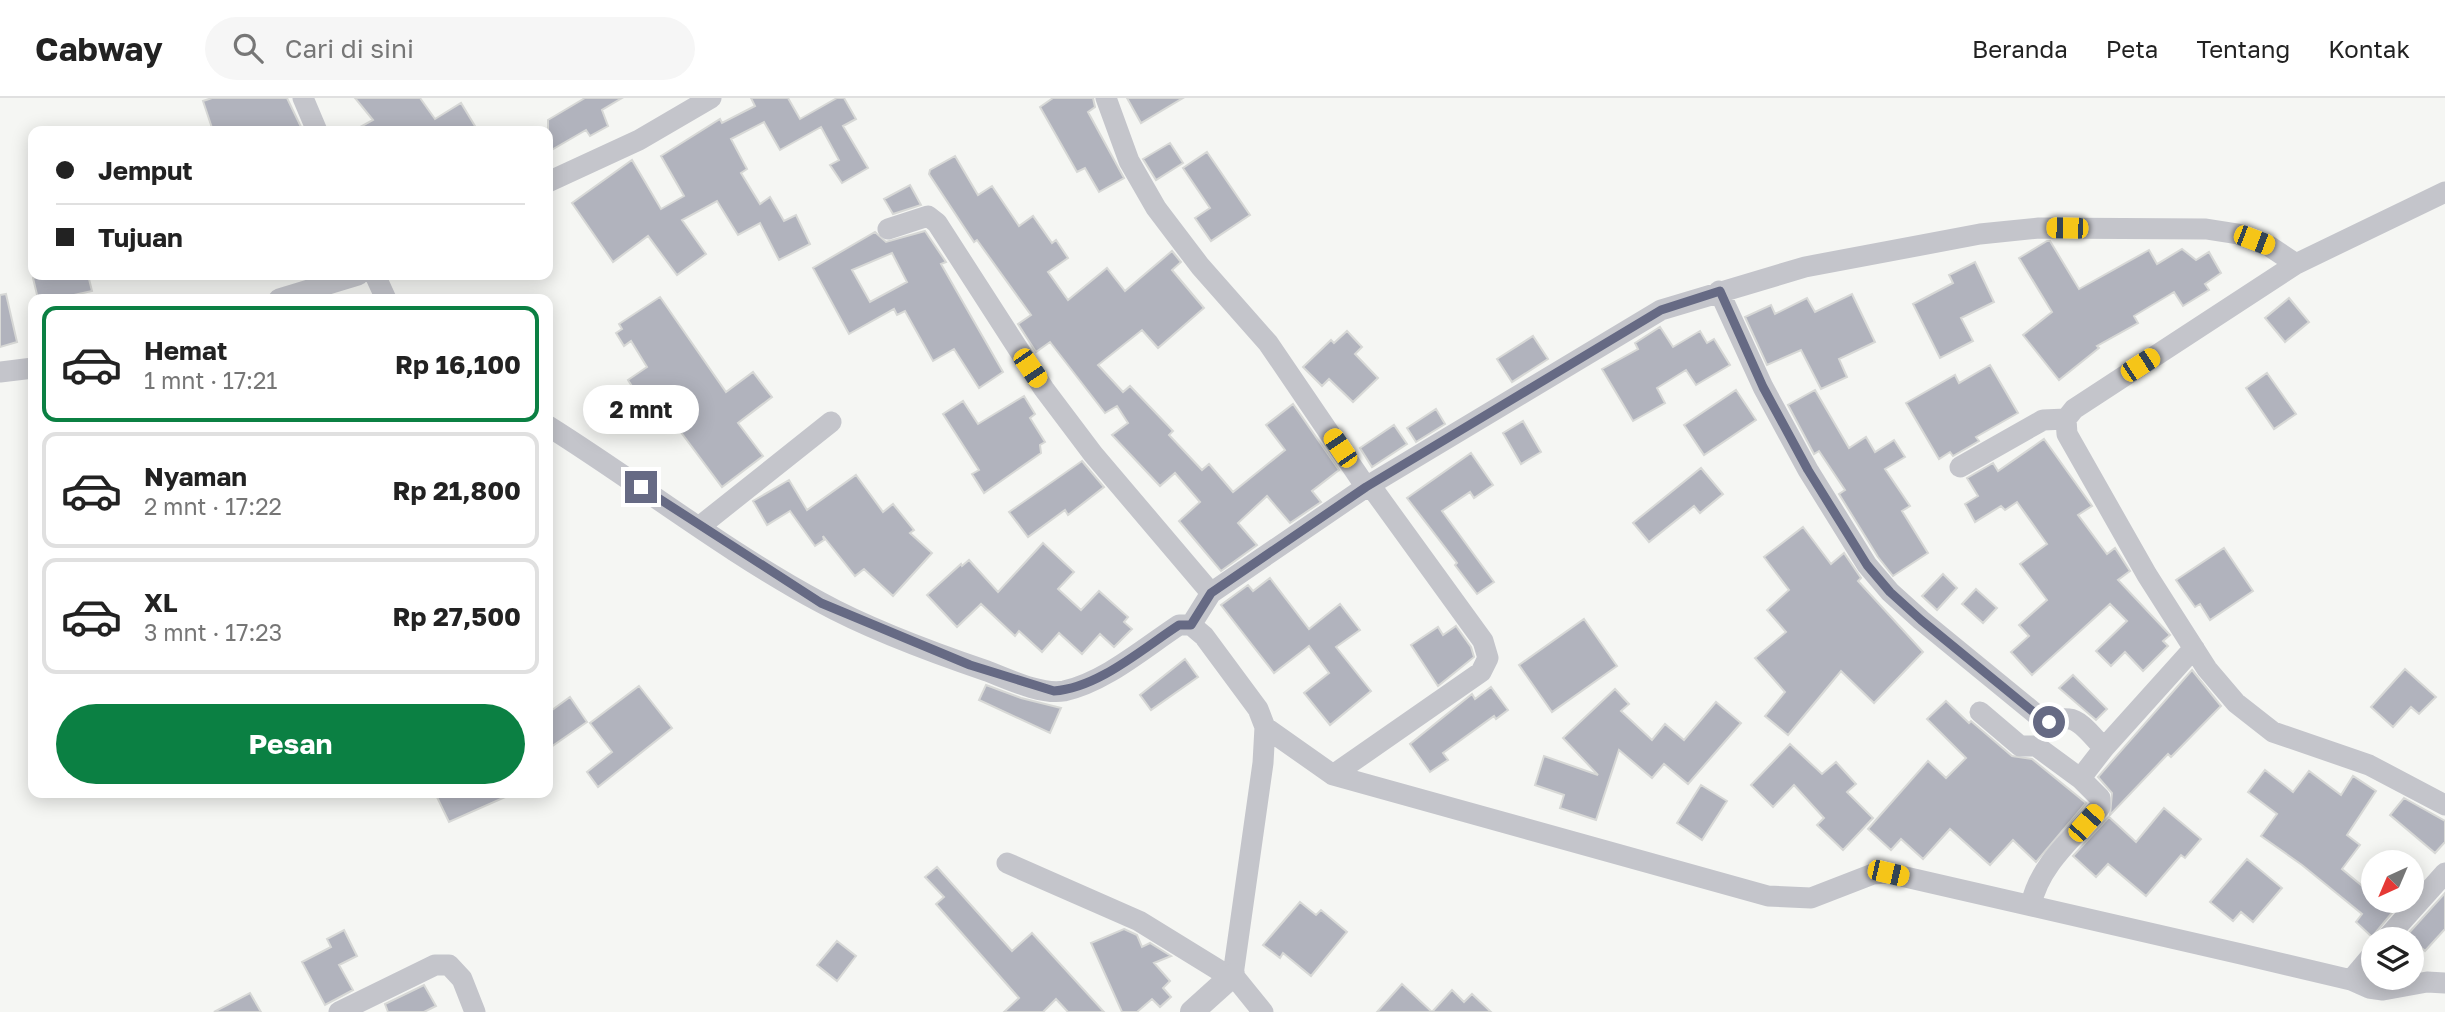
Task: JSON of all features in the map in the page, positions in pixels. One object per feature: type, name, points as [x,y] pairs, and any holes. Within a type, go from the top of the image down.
[{"type":"street","points":[[303,98],[315,126]]},
{"type":"street","points":[[553,180],[639,140],[711,98]]},
{"type":"street","points":[[1106,98],[1129,161],[1156,208],[1200,266],[1268,343],[1368,486],[1483,640],[1488,658],[1481,672],[1333,775]]},
{"type":"street","points":[[2445,192],[2296,264],[2074,409],[2066,419],[2067,434],[2147,575],[2222,688],[2273,732],[2369,765],[2445,805]]},
{"type":"street","points":[[888,229],[918,217],[928,216],[937,223],[1060,411],[1211,593]]},
{"type":"street","points":[[1191,625],[1211,593],[1368,486],[1661,310],[1805,267],[1980,234],[2039,228],[2206,229],[2238,234],[2269,246],[2296,264]]},
{"type":"street","points":[[295,294],[342,280]]},
{"type":"street","points":[[1720,291],[1763,387],[1808,470],[1867,565],[1882,583],[1921,620],[2037,715],[2049,722],[2068,719],[2076,721],[2104,748]]},
{"type":"street","points":[[0,372],[28,369]]},
{"type":"street","points":[[1960,467],[2043,420],[2066,419]]},
{"type":"street","points":[[699,527],[831,422]]},
{"type":"street","points":[[553,429],[699,527],[821,603],[970,665],[1054,691],[1090,680],[1179,625],[1191,625],[1204,636],[1258,709],[1265,727],[1263,763],[1233,968],[1192,1012]]},
{"type":"street","points":[[2081,779],[2104,748],[2194,649]]},
{"type":"street","points":[[1980,712],[2020,746],[2041,749],[2081,779],[2100,798],[2100,807],[2042,872],[2035,886],[2031,905]]},
{"type":"street","points":[[1265,727],[1333,775],[1768,896],[1811,898],[1873,874],[1888,873],[2351,981],[2369,988],[2383,990],[2427,982],[2445,983]]},
{"type":"street","points":[[1007,863],[1139,921],[1233,968],[1263,1012]]},
{"type":"street","points":[[2397,927],[2445,873]]},
{"type":"street","points":[[339,1012],[442,965],[449,965],[461,979],[475,1012]]},
{"type":"street","points":[[2351,981],[2361,969]]},
{"type":"building","points":[[212,98],[287,98],[301,126],[211,126],[203,101]]},
{"type":"building","points":[[355,98],[420,98],[435,119],[461,103],[475,126],[362,126],[373,120]]},
{"type":"building","points":[[585,98],[622,98],[602,110],[608,126],[590,136],[586,130],[553,149],[553,126],[548,126],[548,120]]},
{"type":"building","points":[[751,98],[788,98],[800,119],[837,98],[844,98],[856,119],[843,126],[868,168],[842,183],[830,165],[839,160],[821,127],[780,150],[764,122],[731,139],[747,169],[741,173],[760,204],[770,197],[784,221],[796,215],[810,244],[779,260],[760,223],[738,235],[717,201],[682,220],[706,254],[677,275],[648,236],[613,262],[572,203],[632,160],[661,209],[684,196],[661,156],[720,119],[722,123],[755,106]]},
{"type":"building","points":[[1053,98],[1093,98],[1095,107],[1088,112],[1124,178],[1099,192],[1085,168],[1077,172],[1040,107]]},
{"type":"building","points":[[1127,98],[1183,98],[1141,123]]},
{"type":"building","points":[[1170,143],[1183,163],[1156,180],[1143,159]]},
{"type":"building","points":[[1207,152],[1250,215],[1211,241],[1195,218],[1210,208],[1183,168]]},
{"type":"building","points":[[955,156],[978,195],[992,186],[1019,226],[1033,216],[1052,243],[1056,240],[1068,258],[1048,272],[1068,300],[1107,268],[1125,291],[1172,251],[1181,262],[1172,270],[1204,308],[1158,348],[1142,330],[1098,365],[1123,392],[1130,386],[1173,431],[1169,435],[1202,470],[1209,464],[1233,492],[1285,450],[1266,425],[1293,404],[1339,470],[1312,491],[1321,502],[1290,523],[1267,496],[1238,523],[1257,545],[1221,571],[1179,521],[1200,502],[1175,473],[1160,486],[1112,435],[1128,423],[1117,406],[1105,413],[1050,342],[1036,352],[1018,324],[1031,315],[977,240],[974,242],[929,174],[930,170]]},
{"type":"building","points":[[910,185],[921,205],[893,214],[884,199]]},
{"type":"building","points":[[925,231],[946,262],[941,264],[1003,372],[979,388],[954,349],[933,361],[905,311],[897,315],[894,309],[849,334],[813,268],[875,232],[886,242]],"holes":[[[892,253],[907,282],[870,302],[852,270]]]},
{"type":"building","points":[[2050,241],[2079,289],[2149,250],[2157,264],[2182,249],[2196,260],[2209,252],[2221,273],[2205,284],[2209,290],[2183,306],[2174,292],[2134,316],[2138,323],[2097,346],[2099,348],[2059,380],[2023,335],[2052,312],[2019,258]]},
{"type":"building","points":[[1975,262],[1994,302],[1961,318],[1973,341],[1940,358],[1913,304],[1953,283],[1949,275]]},
{"type":"building","points":[[33,280],[89,280],[92,291],[78,294],[37,294]]},
{"type":"building","points":[[6,294],[17,342],[0,347],[0,295]]},
{"type":"building","points":[[1852,294],[1875,342],[1839,359],[1847,377],[1821,389],[1801,350],[1767,365],[1745,317],[1771,305],[1775,314],[1807,298],[1815,312]]},
{"type":"building","points":[[660,297],[726,392],[753,372],[772,397],[738,423],[763,456],[722,487],[665,411],[642,427],[622,400],[635,391],[628,380],[647,367],[631,341],[624,346],[616,333],[622,329],[619,324]]},
{"type":"building","points":[[2289,298],[2309,322],[2285,342],[2265,318]]},
{"type":"building","points":[[1660,327],[1673,347],[1700,331],[1707,343],[1714,339],[1730,365],[1696,385],[1686,370],[1657,388],[1665,403],[1633,421],[1602,369],[1638,349],[1635,343]]},
{"type":"building","points":[[1347,331],[1362,347],[1355,354],[1378,378],[1353,402],[1329,379],[1322,386],[1303,367],[1331,340],[1334,343]]},
{"type":"building","points":[[1533,336],[1548,359],[1512,382],[1497,359]]},
{"type":"building","points":[[1990,365],[2018,413],[1976,437],[1979,441],[1953,456],[1950,452],[1939,459],[1906,403],[1955,375],[1959,383]]},
{"type":"building","points":[[2267,373],[2296,414],[2274,429],[2246,388]]},
{"type":"building","points":[[1736,390],[1756,420],[1704,455],[1684,425]]},
{"type":"building","points":[[1815,390],[1849,448],[1866,437],[1875,452],[1894,440],[1905,457],[1885,469],[1910,506],[1902,511],[1928,553],[1893,576],[1839,494],[1845,490],[1819,451],[1814,454],[1788,405]]},
{"type":"building","points":[[1024,396],[1035,414],[1030,418],[1045,442],[1040,445],[1041,453],[984,493],[972,474],[979,470],[943,414],[963,401],[978,424]]},
{"type":"building","points":[[1436,409],[1445,424],[1416,442],[1407,428]]},
{"type":"building","points":[[1523,421],[1541,452],[1521,464],[1503,433]]},
{"type":"building","points":[[1394,425],[1407,444],[1372,467],[1360,448]]},
{"type":"building","points":[[2044,439],[2092,506],[2078,515],[2107,554],[2115,548],[2130,571],[2118,580],[2170,635],[2163,641],[2168,646],[2143,671],[2125,652],[2111,666],[2096,651],[2127,621],[2110,604],[2032,675],[2011,652],[2029,636],[2019,625],[2047,600],[2020,564],[2047,544],[2017,502],[2005,510],[2001,506],[1975,522],[1965,504],[1978,496],[1967,478],[1993,463],[1998,471]]},
{"type":"building","points":[[1471,453],[1493,485],[1474,498],[1470,492],[1442,511],[1494,582],[1477,594],[1455,565],[1457,563],[1407,498]]},
{"type":"building","points":[[1082,461],[1104,487],[1068,515],[1065,510],[1028,537],[1009,512]]},
{"type":"building","points":[[1701,468],[1723,494],[1700,513],[1694,506],[1649,542],[1633,523]]},
{"type":"building","points":[[856,475],[883,512],[893,504],[914,530],[910,533],[932,553],[893,596],[864,569],[855,576],[823,536],[824,540],[815,546],[790,511],[767,525],[753,501],[789,480],[807,510]]},
{"type":"building","points":[[1803,527],[1831,564],[1844,553],[1861,578],[1858,581],[1923,652],[1874,703],[1841,671],[1788,735],[1765,716],[1785,692],[1755,658],[1786,632],[1767,610],[1789,590],[1764,557]]},
{"type":"building","points":[[1043,543],[1074,572],[1058,589],[1081,610],[1099,591],[1128,617],[1124,622],[1132,629],[1114,647],[1100,634],[1082,654],[1059,633],[1042,652],[1019,631],[1015,636],[981,604],[957,627],[927,595],[969,560],[998,592]]},
{"type":"building","points":[[2224,548],[2253,591],[2210,620],[2200,604],[2195,607],[2176,580]]},
{"type":"building","points":[[1943,574],[1957,588],[1937,610],[1922,596]]},
{"type":"building","points":[[1270,578],[1309,629],[1340,604],[1360,630],[1336,647],[1371,691],[1330,725],[1304,693],[1329,673],[1309,646],[1274,673],[1221,605],[1248,585],[1253,591]]},
{"type":"building","points":[[1976,589],[1997,608],[1983,623],[1962,604]]},
{"type":"building","points":[[1584,619],[1617,666],[1552,712],[1519,665]]},
{"type":"building","points":[[1456,626],[1471,647],[1474,657],[1438,686],[1411,645],[1438,627],[1443,635]]},
{"type":"building","points":[[1185,659],[1198,677],[1151,710],[1140,695]]},
{"type":"building","points":[[2405,669],[2436,697],[2419,714],[2411,707],[2393,727],[2371,707]]},
{"type":"building","points":[[2192,670],[2221,706],[2171,757],[2168,754],[2110,815],[2112,793],[2098,777]]},
{"type":"building","points":[[2073,675],[2107,709],[2096,720],[2059,688]]},
{"type":"building","points":[[986,685],[1021,698],[1061,708],[1050,733],[979,700]]},
{"type":"building","points":[[639,686],[672,728],[598,787],[587,772],[612,752],[590,723]]},
{"type":"building","points":[[1491,687],[1508,710],[1496,719],[1494,716],[1443,753],[1448,760],[1430,772],[1410,744],[1472,694],[1475,699]]},
{"type":"building","points":[[1615,689],[1629,704],[1621,711],[1652,740],[1665,724],[1684,740],[1716,702],[1741,723],[1688,784],[1664,764],[1652,778],[1619,750],[1596,820],[1560,808],[1564,795],[1535,785],[1544,756],[1598,775],[1563,738]]},
{"type":"building","points":[[570,697],[587,722],[553,746],[553,709]]},
{"type":"building","points":[[1946,701],[1969,723],[1971,721],[2012,756],[2032,759],[2086,803],[2036,862],[2013,840],[1990,865],[1950,829],[1923,859],[1901,839],[1891,850],[1868,829],[1928,761],[1946,778],[1966,758],[1927,719]]},
{"type":"building","points":[[1790,744],[1822,774],[1836,762],[1856,784],[1847,792],[1873,818],[1843,850],[1817,825],[1824,818],[1794,785],[1773,807],[1751,785]]},
{"type":"building","points":[[2265,770],[2293,792],[2309,771],[2341,795],[2353,776],[2376,791],[2347,835],[2360,845],[2342,869],[2361,885],[2361,913],[2261,836],[2277,814],[2248,792]]},
{"type":"building","points":[[1701,785],[1727,801],[1702,840],[1677,823]]},
{"type":"building","points":[[437,798],[503,798],[449,822]]},
{"type":"building","points":[[2404,798],[2445,821],[2445,842],[2435,853],[2390,815]]},
{"type":"building","points":[[2164,808],[2201,839],[2185,858],[2181,855],[2146,896],[2108,864],[2096,877],[2073,856],[2109,817],[2136,842]]},
{"type":"building","points":[[2247,859],[2282,888],[2253,922],[2241,912],[2233,921],[2210,902]]},
{"type":"building","points":[[937,867],[1012,951],[1032,933],[1104,1012],[1068,1012],[1056,999],[1043,1012],[1004,1012],[1019,998],[936,904],[944,897],[925,877]]},
{"type":"building","points":[[2445,893],[2445,929],[2425,951],[2424,927],[2414,927]]},
{"type":"building","points":[[1300,902],[1316,915],[1321,910],[1347,932],[1311,976],[1283,953],[1280,958],[1263,945]]},
{"type":"building","points":[[2362,914],[2391,914],[2380,927],[2361,927],[2356,922]]},
{"type":"building","points":[[1124,929],[1137,935],[1142,947],[1150,943],[1171,956],[1154,963],[1170,981],[1163,988],[1171,997],[1160,1007],[1152,999],[1137,1012],[1122,1012],[1091,943]]},
{"type":"building","points":[[344,930],[357,956],[339,965],[353,990],[325,1005],[302,962],[331,947],[327,939]]},
{"type":"building","points":[[837,941],[856,956],[837,981],[817,965]]},
{"type":"building","points":[[1402,984],[1432,1012],[1377,1012]]},
{"type":"building","points":[[424,985],[436,1006],[424,1012],[388,1012],[385,1004]]},
{"type":"building","points":[[1452,990],[1464,1002],[1472,994],[1491,1012],[1432,1012]]},
{"type":"building","points":[[250,993],[261,1012],[214,1012]]},
{"type":"route","points":[[641,487],[699,527],[821,603],[970,665],[1015,681],[1054,691],[1065,691],[1112,669],[1179,625],[1191,625],[1211,593],[1366,487],[1661,310],[1720,291],[1763,387],[1808,470],[1867,565],[1890,592],[1921,620],[2049,722]]}]
